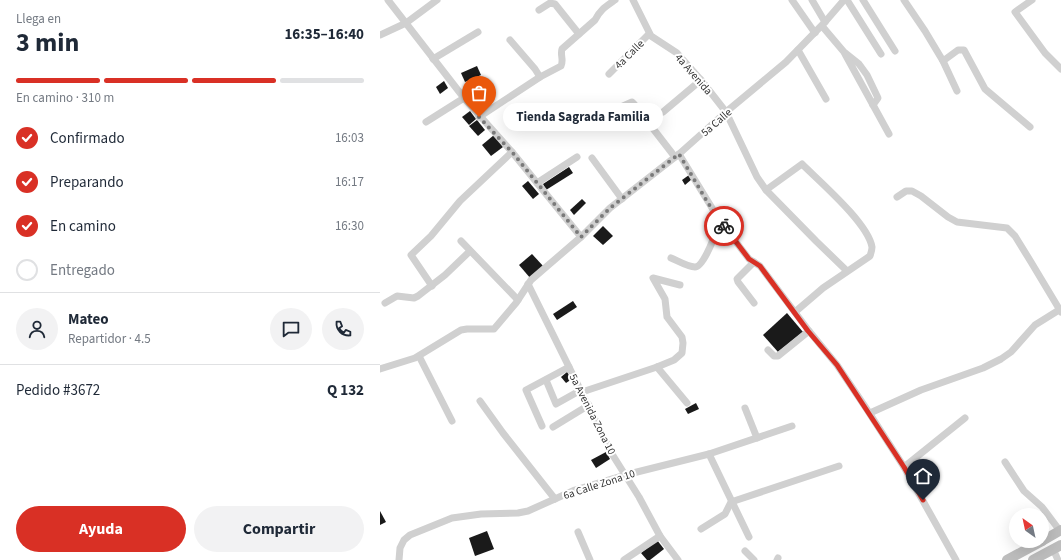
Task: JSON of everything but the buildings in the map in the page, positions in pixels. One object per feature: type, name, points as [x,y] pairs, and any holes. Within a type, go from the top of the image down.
[{"type":"street","points":[[388,0],[479,117],[512,152],[581,237]]},
{"type":"street","points":[[380,35],[406,23],[437,0]]},
{"type":"street","points":[[479,117],[540,77],[561,66],[562,49],[595,20],[600,11],[615,0]]},
{"type":"street","points":[[633,0],[649,34]]},
{"type":"street","points":[[792,0],[815,33]]},
{"type":"street","points":[[812,0],[824,24],[844,52],[857,62],[867,75],[878,98],[873,105],[889,134]]},
{"type":"street","name":"5a Calle","points":[[380,369],[412,360],[461,330],[494,329],[518,300],[528,284],[581,237],[610,208],[677,156],[726,112],[786,62],[824,24],[844,0]]},
{"type":"street","points":[[847,0],[881,54]]},
{"type":"street","points":[[863,0],[895,51]]},
{"type":"street","points":[[904,0],[943,61],[957,91]]},
{"type":"street","points":[[1032,0],[1015,12],[1040,48],[1061,69]]},
{"type":"street","points":[[538,10],[550,3],[555,4],[579,34]]},
{"type":"street","points":[[434,59],[478,32]]},
{"type":"street","name":"4a Calle","points":[[609,74],[649,34]]},
{"type":"street","name":"4a Avenida","points":[[649,34],[677,53],[701,80],[726,112],[757,177],[766,190],[847,271]]},
{"type":"street","points":[[510,40],[536,69],[540,77]]},
{"type":"street","points":[[798,50],[826,99]]},
{"type":"street","points":[[943,61],[958,50],[964,50],[985,89],[1030,128]]},
{"type":"street","points":[[663,112],[701,80]]},
{"type":"street","points":[[426,122],[464,98]]},
{"type":"street","points":[[623,106],[629,102],[632,102],[677,156],[720,221],[742,250],[760,266],[808,331],[837,365],[870,413],[904,467],[956,560]]},
{"type":"street","points":[[432,286],[411,255],[431,236],[460,201],[512,152]]},
{"type":"street","points":[[537,183],[577,157]]},
{"type":"street","points":[[592,158],[622,199]]},
{"type":"street","points":[[766,190],[802,164],[856,219],[869,240],[872,251],[870,256],[822,288],[795,312]]},
{"type":"street","points":[[870,413],[921,390],[1002,360],[1011,352],[1035,324],[1060,311],[1052,295],[1015,236],[1008,228],[957,222],[912,191],[906,191],[897,197]]},
{"type":"street","points":[[671,258],[694,267],[700,265],[706,256],[720,221]]},
{"type":"street","points":[[461,241],[518,300]]},
{"type":"street","points":[[385,303],[397,296],[414,298],[432,286],[470,251]]},
{"type":"street","points":[[754,262],[737,279],[754,303]]},
{"type":"street","points":[[546,380],[556,404],[581,391],[657,367],[679,356],[682,353],[683,343],[680,334],[667,317],[665,299],[653,278],[680,285]]},
{"type":"street","name":"5a Avenida Zona 10","points":[[528,284],[602,434],[624,475],[660,536],[678,560]]},
{"type":"street","points":[[768,350],[774,356],[778,356],[808,331]]},
{"type":"street","points":[[419,356],[452,421]]},
{"type":"street","points":[[542,426],[526,390],[569,367]]},
{"type":"street","points":[[657,367],[688,403]]},
{"type":"street","points":[[480,401],[503,434],[555,499]]},
{"type":"street","points":[[553,427],[589,405]]},
{"type":"street","points":[[745,408],[757,438]]},
{"type":"street","points":[[904,467],[965,418]]},
{"type":"street","name":"6a Calle Zona 10","points":[[399,560],[400,548],[404,540],[410,535],[452,518],[481,514],[518,513],[537,508],[575,490],[624,475],[709,454],[792,426]]},
{"type":"street","points":[[709,454],[749,537]]},
{"type":"street","points":[[1004,462],[1024,491],[1042,507],[1060,531],[1049,537]]},
{"type":"street","points":[[701,529],[725,514],[731,502],[839,466]]},
{"type":"street","points":[[578,532],[590,560]]},
{"type":"street","points":[[624,560],[660,536]]},
{"type":"street","points":[[1033,560],[1057,547],[1058,560]]},
{"type":"street","points":[[1007,560],[1029,548]]},
{"type":"street","points":[[745,551],[754,560]]},
{"type":"way so far","points":[[479,117],[512,152],[581,237],[610,208],[679,154],[698,183],[708,203],[724,226]]},
{"type":"place","name":"Tienda Sagrada Familia","points":[[479,117]]},
{"type":"route","points":[[724,226],[749,259],[759,264],[808,331],[837,365],[904,467],[923,500]]}]
